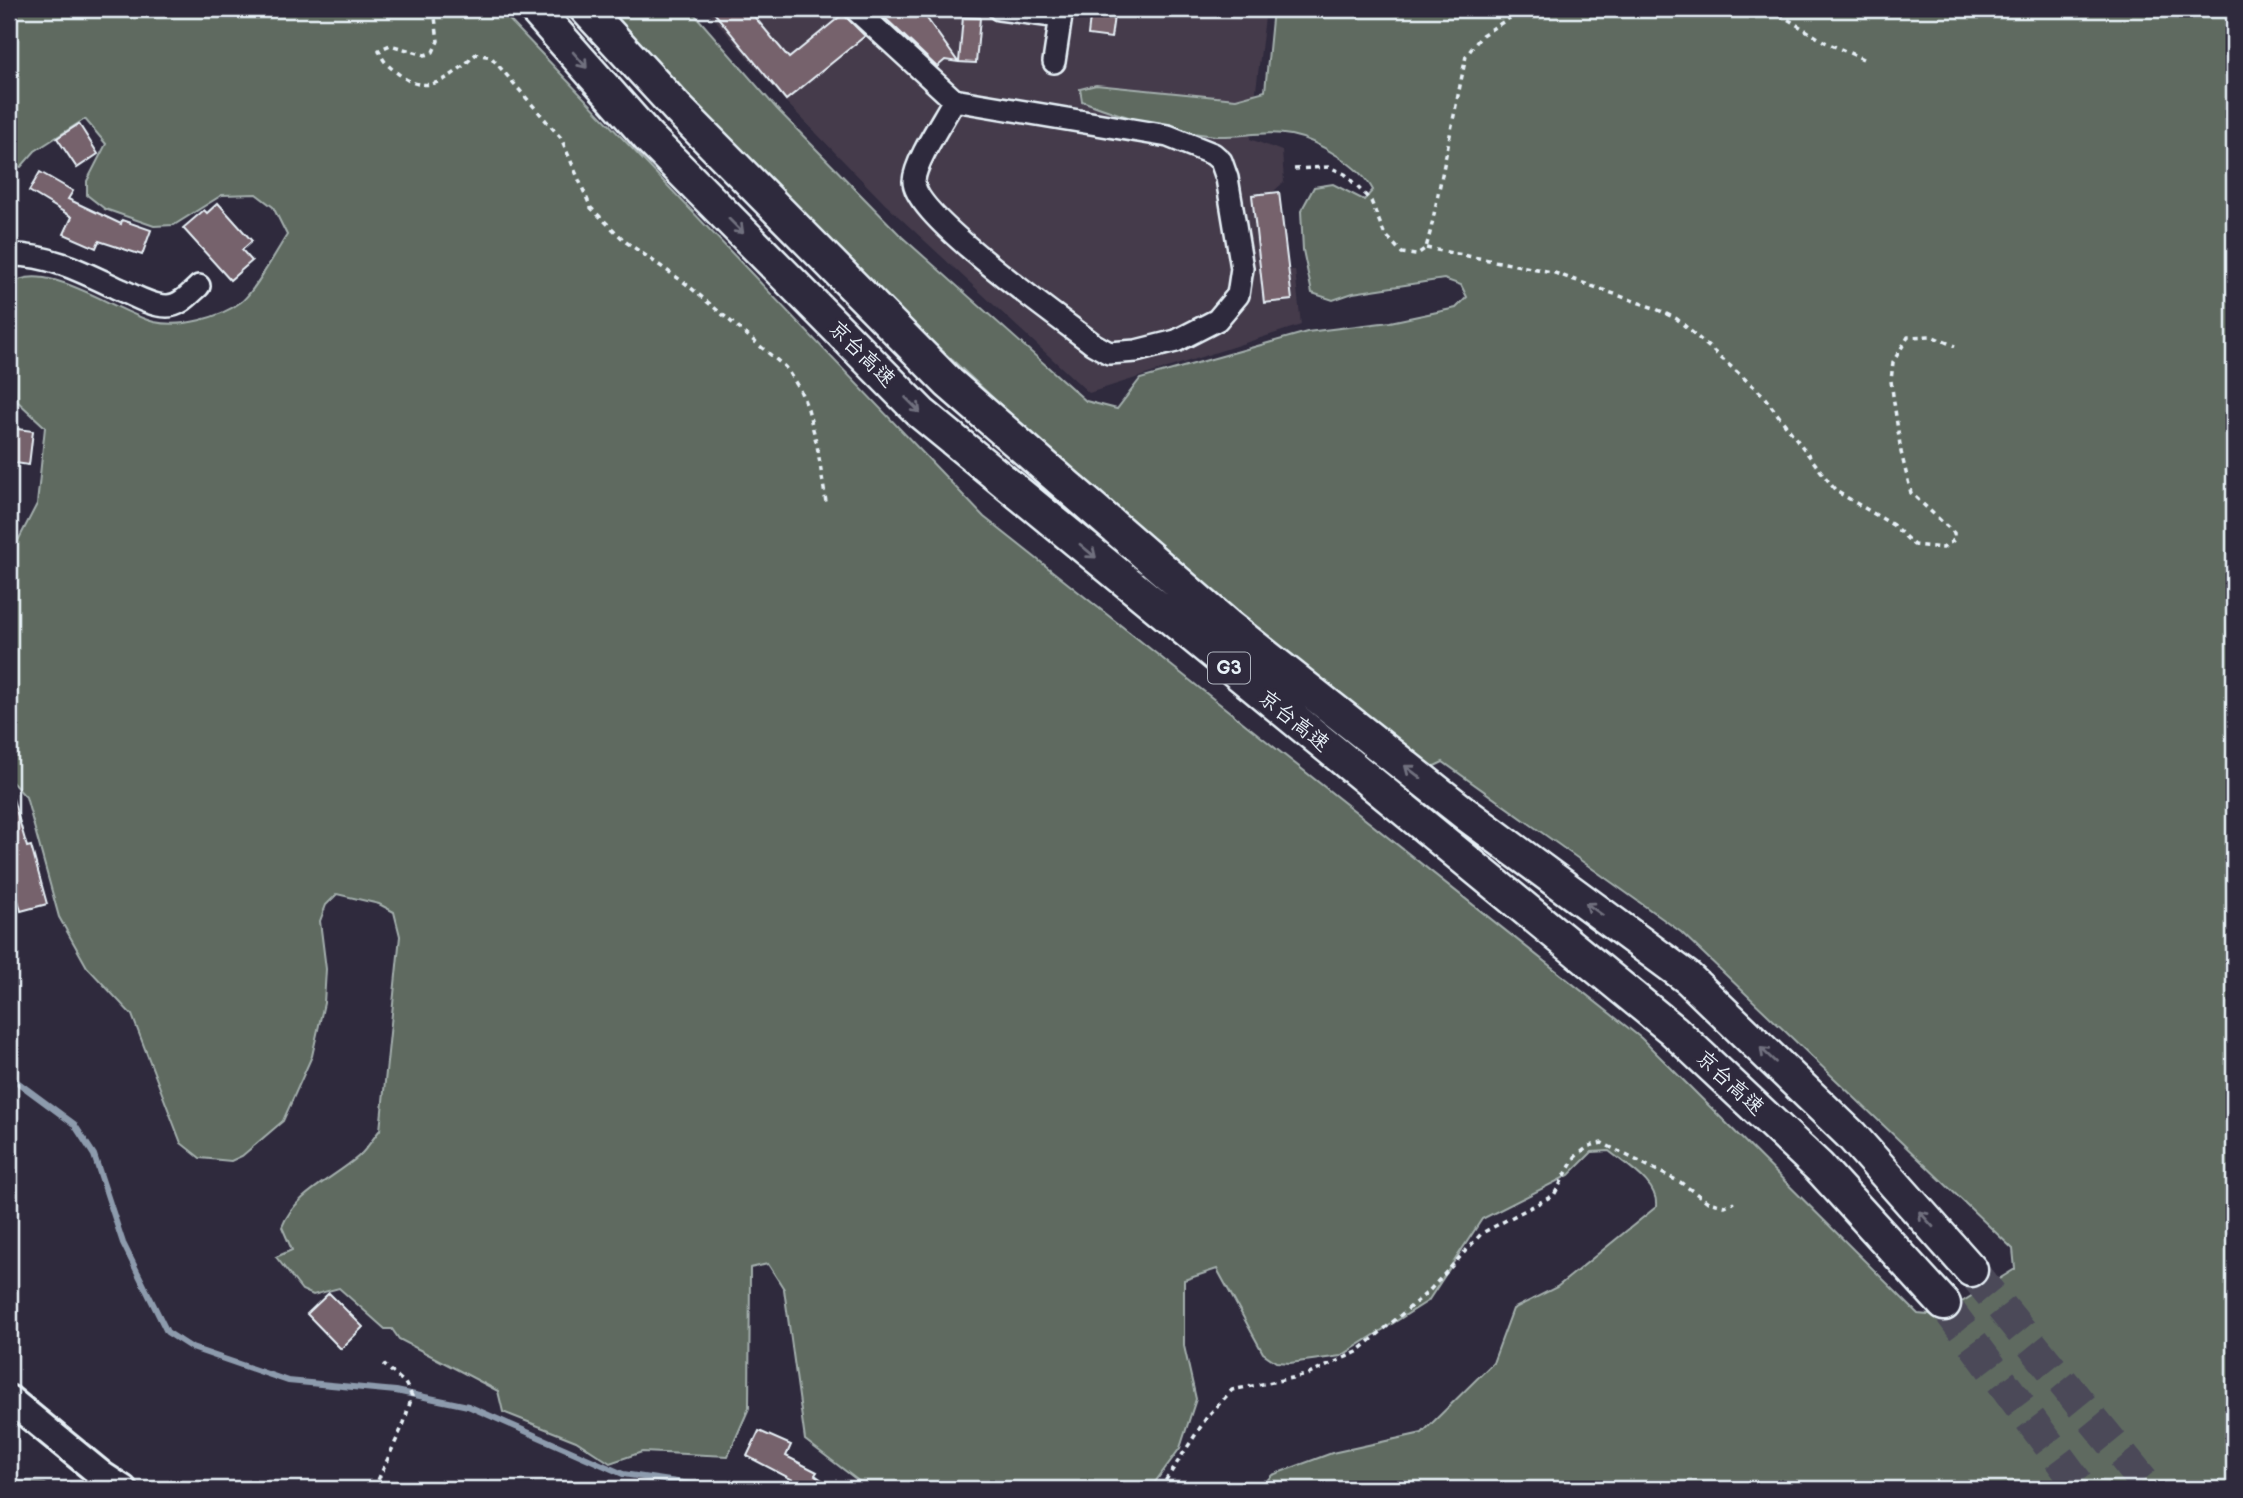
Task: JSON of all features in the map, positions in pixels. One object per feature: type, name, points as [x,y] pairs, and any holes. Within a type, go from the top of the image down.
[{"type":"highway","name":"京台高速","points":[[535,9],[648,137],[921,413],[1673,1030],[1819,1167],[1944,1304]]},
{"type":"highway","name":"京台高速","points":[[586,9],[678,109],[949,383],[1228,626],[1467,815],[1688,978],[1851,1135],[1971,1270]]},
{"type":"main road","points":[[9,1399],[103,1476],[123,1489]]},
{"type":"lane","points":[[855,9],[954,100],[1168,136],[1213,154],[1221,161],[1227,178],[1242,268],[1238,295],[1217,320],[1176,341],[1136,351],[1110,353],[1093,344],[969,248],[924,206],[915,191],[915,173],[954,100]]},
{"type":"lane","points":[[999,9],[1061,13],[1054,62]]},
{"type":"lane","points":[[9,255],[35,255],[72,267],[151,303],[167,306],[176,304],[198,286]]},
{"type":"path","points":[[434,9],[438,41],[433,52],[425,55],[390,45],[379,50],[382,61],[408,82],[428,87],[445,79],[476,54],[491,57],[561,138],[591,208],[626,242],[685,283],[785,367],[799,388],[808,409],[826,502]]},
{"type":"path","points":[[1294,169],[1329,167],[1345,174],[1371,201],[1384,233],[1402,253],[1416,255],[1426,248],[1466,55],[1482,35],[1524,9]]},
{"type":"path","points":[[1772,9],[1825,41],[1863,58]]},
{"type":"path","points":[[1426,248],[1552,272],[1654,308],[1677,319],[1762,394],[1836,491],[1893,525],[1913,545],[1943,548],[1954,540],[1954,533],[1911,493],[1892,393],[1893,362],[1908,337],[1931,335],[1955,346]]},
{"type":"path","points":[[1160,1489],[1207,1417],[1232,1390],[1307,1375],[1357,1352],[1428,1292],[1482,1233],[1554,1195],[1575,1157],[1589,1146],[1602,1143],[1680,1182],[1708,1202],[1725,1206],[1734,1202]]},
{"type":"path","points":[[374,1489],[404,1423],[412,1396],[405,1383],[383,1364]]},
{"type":"shaded area","points":[[706,9],[1266,9],[1250,139],[1282,151],[1284,182],[1266,198],[1277,269],[1295,270],[1301,325],[1089,393],[885,204],[784,100]]},
{"type":"green space","points":[[9,9],[499,9],[984,517],[1641,1038],[1918,1314],[1939,1316],[2015,1269],[2013,1249],[1681,932],[1443,762],[1424,771],[1169,559],[849,264],[604,9],[690,9],[777,109],[902,237],[1086,401],[1117,409],[1140,379],[1307,332],[1390,322],[1456,308],[1467,297],[1461,285],[1444,279],[1353,293],[1333,300],[1312,293],[1303,250],[1301,211],[1314,187],[1333,184],[1364,200],[1373,190],[1349,164],[1313,142],[1282,134],[1216,136],[1182,131],[1131,118],[1082,101],[1080,89],[1096,85],[1236,99],[1265,91],[1273,9],[2234,9],[2234,1489],[1259,1489],[1272,1475],[1332,1453],[1422,1433],[1493,1363],[1513,1309],[1557,1287],[1656,1207],[1656,1198],[1647,1183],[1609,1151],[1592,1152],[1569,1175],[1482,1219],[1428,1301],[1341,1356],[1290,1363],[1276,1362],[1263,1353],[1217,1269],[1184,1280],[1184,1346],[1196,1399],[1180,1448],[1150,1489],[869,1489],[805,1440],[784,1289],[768,1264],[750,1268],[749,1408],[728,1456],[642,1452],[610,1463],[576,1441],[503,1412],[498,1391],[399,1339],[392,1329],[385,1329],[339,1288],[313,1295],[302,1290],[276,1257],[292,1250],[282,1227],[288,1215],[305,1196],[359,1156],[380,1130],[400,936],[394,912],[379,904],[337,894],[326,905],[320,921],[326,969],[324,1003],[312,1056],[283,1121],[242,1156],[231,1161],[200,1158],[181,1143],[132,1015],[87,967],[59,917],[26,797],[9,779],[9,558],[37,504],[45,427],[16,400],[9,286],[23,279],[41,278],[80,289],[154,322],[188,323],[222,313],[241,302],[259,281],[287,235],[273,207],[256,194],[222,195],[174,225],[154,226],[105,209],[87,195],[87,181],[106,144],[85,119],[35,151],[21,167],[9,164]]},
{"type":"green space","points":[[9,1481],[45,1484],[53,1489],[9,1489]]},
{"type":"building","points":[[711,9],[748,9],[789,58],[843,14],[865,36],[786,100]]},
{"type":"building","points":[[888,9],[923,13],[958,62],[945,60],[937,67],[883,16]]},
{"type":"building","points":[[1091,9],[1115,9],[1111,38],[1088,35]]},
{"type":"building","points":[[963,17],[980,18],[976,63],[959,62]]},
{"type":"building","points":[[79,124],[98,154],[77,168],[57,138]]},
{"type":"building","points":[[40,172],[73,191],[68,199],[121,224],[122,220],[151,230],[142,255],[99,241],[96,248],[64,234],[72,217],[29,191]]},
{"type":"building","points":[[1279,192],[1292,300],[1264,303],[1252,195]]},
{"type":"building","points":[[218,203],[252,241],[242,250],[252,261],[230,280],[183,228],[204,210],[207,213]]},
{"type":"building","points":[[10,428],[33,431],[29,465],[9,462]]},
{"type":"building","points":[[13,799],[27,847],[31,846],[47,904],[21,911],[9,867],[9,800]]},
{"type":"building","points":[[329,1293],[363,1327],[341,1349],[307,1314]]},
{"type":"building","points":[[759,1431],[791,1445],[786,1456],[817,1472],[815,1475],[835,1489],[810,1489],[747,1456]]},
{"type":"waterway","points":[[9,1076],[74,1124],[94,1155],[123,1243],[167,1332],[192,1348],[288,1381],[396,1391],[468,1406],[623,1474],[724,1489]]},
{"type":"tunnel","points":[[1971,1270],[2150,1489]]},
{"type":"tunnel","points":[[1944,1304],[2082,1489]]}]
